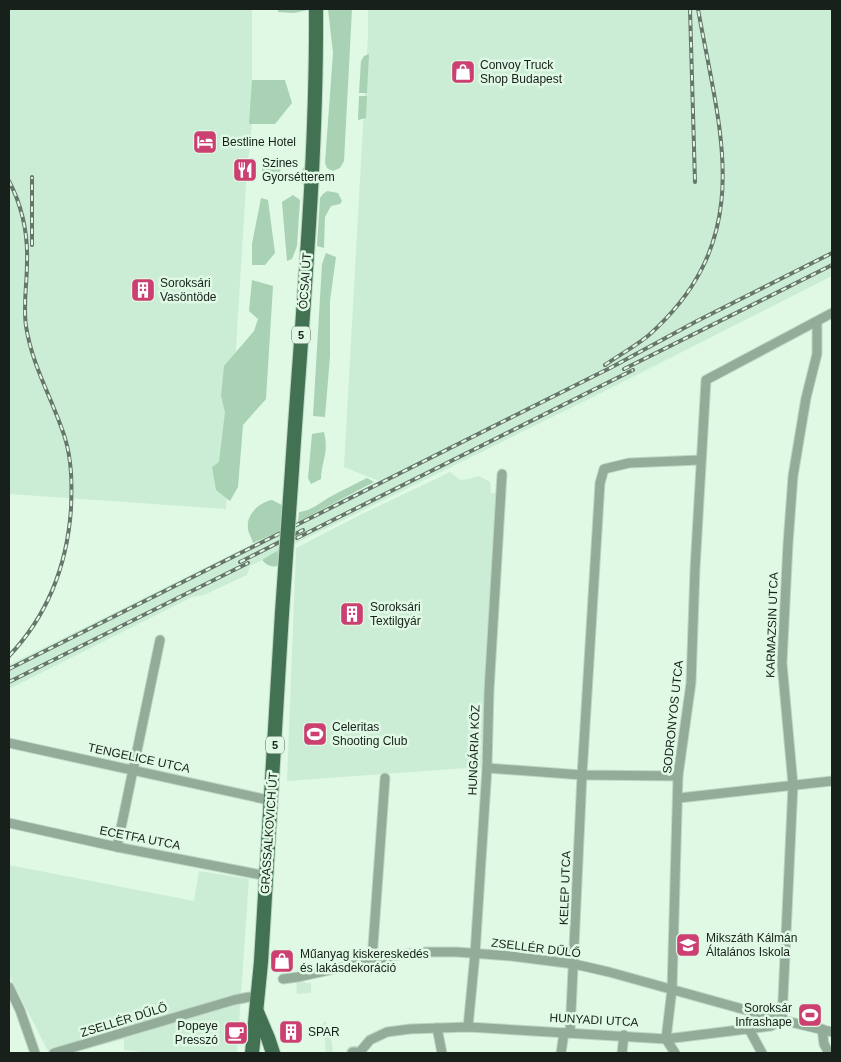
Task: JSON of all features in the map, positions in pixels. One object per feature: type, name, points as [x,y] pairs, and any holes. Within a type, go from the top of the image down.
[{"type":"main road","name":"ÓCSAI ÚT","points":[[282,613],[310,200],[316,68],[316,9]]},
{"type":"main road","name":"GRASSALKOVICH ÚT","points":[[252,1053],[258,1005],[267,876],[282,613]]},
{"type":"main road","points":[[258,1005],[272,1053]]},
{"type":"street","points":[[817,322],[832,313]]},
{"type":"street","name":"SODRONYOS UTCA","points":[[666,1039],[672,989],[679,798],[678,776],[691,683],[700,460],[706,380],[817,322]]},
{"type":"street","name":"KARMAZSIN UTCA","points":[[782,1020],[794,785],[782,664],[788,544],[793,476],[806,398],[817,354],[817,322]]},
{"type":"street","name":"KELEP UTCA","points":[[561,1053],[567,1033],[574,964],[582,774],[600,483],[604,469],[629,463],[700,460]]},
{"type":"street","name":"HUNGÁRIA KÖZ","points":[[468,1027],[475,954],[487,768],[489,691],[502,474]]},
{"type":"street","points":[[117,847],[160,640]]},
{"type":"street","name":"TENGELICE UTCA","points":[[9,743],[264,799]]},
{"type":"street","points":[[487,768],[582,774],[678,776]]},
{"type":"street","points":[[372,960],[385,778]]},
{"type":"street","points":[[679,798],[832,781]]},
{"type":"street","name":"ECETFA UTCA","points":[[9,823],[117,847],[267,876]]},
{"type":"street","name":"ZSELLÉR DŰLŐ","points":[[283,979],[372,960],[426,952],[511,956],[574,964],[782,1020]]},
{"type":"street","points":[[9,987],[20,1010],[35,1053]]},
{"type":"street","name":"ZSELLÉR DŰLŐ","points":[[54,1053],[234,1000],[250,997],[258,1005]]},
{"type":"street","points":[[782,1020],[832,1032]]},
{"type":"street","name":"HUNYADI UTCA","points":[[356,1053],[370,1040],[387,1032],[410,1029],[468,1027],[666,1039],[771,1026],[782,1020]]},
{"type":"street","points":[[437,1028],[442,1053]]},
{"type":"street","points":[[749,1029],[762,1053]]},
{"type":"street","points":[[822,1029],[824,1044],[829,1053]]},
{"type":"street","points":[[622,1053],[624,1035]]},
{"type":"street","points":[[666,1039],[675,1053]]},
{"type":"shaded area","points":[[9,9],[252,9],[252,122],[246,186],[226,509],[9,494]]},
{"type":"shaded area","points":[[278,9],[308,10],[294,13],[278,12]]},
{"type":"shaded area","points":[[328,9],[352,9],[344,161],[340,168],[333,171],[327,168],[325,163],[333,53]]},
{"type":"shaded area","points":[[368,9],[832,9],[832,276],[595,396],[250,566],[247,575],[204,595],[192,597],[9,689],[9,665],[379,481],[344,467]]},
{"type":"shaded area","points":[[369,54],[367,93],[359,93],[361,61],[364,56]]},
{"type":"shaded area","points":[[252,80],[285,80],[292,103],[275,124],[249,124]]},
{"type":"shaded area","points":[[359,96],[367,96],[366,118],[358,120]]},
{"type":"shaded area","points":[[282,159],[280,174],[268,182],[262,181],[262,160]]},
{"type":"shaded area","points":[[306,164],[306,187],[300,182],[290,179],[301,172]]},
{"type":"shaded area","points":[[327,191],[338,193],[342,201],[340,204],[331,206],[325,217],[324,248],[317,246],[320,198]]},
{"type":"shaded area","points":[[293,195],[300,200],[297,246],[292,259],[287,261],[282,202]]},
{"type":"shaded area","points":[[261,198],[268,200],[275,253],[265,265],[252,265],[252,244]]},
{"type":"shaded area","points":[[326,253],[336,257],[330,301],[330,356],[325,417],[313,416],[322,264]]},
{"type":"shaded area","points":[[252,280],[273,286],[266,399],[243,425],[238,487],[230,501],[216,490],[212,467],[219,462],[225,412],[221,396],[224,366],[254,331],[258,319],[249,311]]},
{"type":"shaded area","points":[[324,432],[326,451],[321,479],[311,484],[308,478],[312,434]]},
{"type":"shaded area","points":[[450,472],[460,480],[479,476],[490,482],[491,493],[498,493],[481,767],[287,781],[296,548]]},
{"type":"shaded area","points":[[367,478],[374,482],[298,522],[299,512],[311,509],[333,495]]},
{"type":"shaded area","points":[[272,500],[284,506],[283,530],[253,543],[248,530],[249,518],[259,506]]},
{"type":"shaded area","points":[[282,548],[281,565],[270,566],[262,560]]},
{"type":"shaded area","points":[[9,865],[194,901],[199,871],[249,879],[237,1053],[151,1053],[124,1050],[124,1039],[72,1053],[49,1053],[9,975]]},
{"type":"shaded area","points":[[304,979],[305,983],[311,983],[311,993],[297,994],[296,980]]},
{"type":"shaded area","points":[[323,1022],[326,1022],[327,1028],[338,1027],[339,1035],[331,1036],[333,1053],[326,1053]]},
{"type":"railway","points":[[690,9],[695,182]]},
{"type":"railway","points":[[605,365],[649,335],[683,298],[706,261],[718,222],[723,182],[721,141],[698,9]]},
{"type":"railway","points":[[32,177],[32,245]]},
{"type":"railway","points":[[9,181],[21,210],[25,231],[27,252],[26,326],[33,355],[65,438],[70,464],[71,491],[69,530],[60,570],[53,589],[35,624],[9,656]]},
{"type":"railway","points":[[9,669],[612,367],[697,321],[832,253]]},
{"type":"railway","points":[[624,369],[832,265]]},
{"type":"railway","points":[[297,538],[633,370]]},
{"type":"railway","points":[[240,562],[303,530]]},
{"type":"railway","points":[[9,682],[248,563]]},
{"type":"place","name":"Convoy Truck Shop Budapest","points":[[463,72]]},
{"type":"place","name":"Bestline Hotel","points":[[205,142]]},
{"type":"place","name":"Szines Gyorsétterem","points":[[245,170]]},
{"type":"place","name":"Soroksári Vasöntöde","points":[[143,290]]},
{"type":"place","name":"Soroksári Textilgyár","points":[[352,614]]},
{"type":"place","name":"Celeritas Shooting Club","points":[[315,734]]},
{"type":"place","name":"Mikszáth Kálmán Általános Iskola","points":[[688,945]]},
{"type":"place","name":"Műanyag kiskereskedés és lakásdekoráció","points":[[282,961]]},
{"type":"place","name":"Soroksár Infrashape","points":[[810,1015]]},
{"type":"place","name":"SPAR","points":[[291,1032]]},
{"type":"place","name":"Popeye Presszó","points":[[236,1033]]}]
